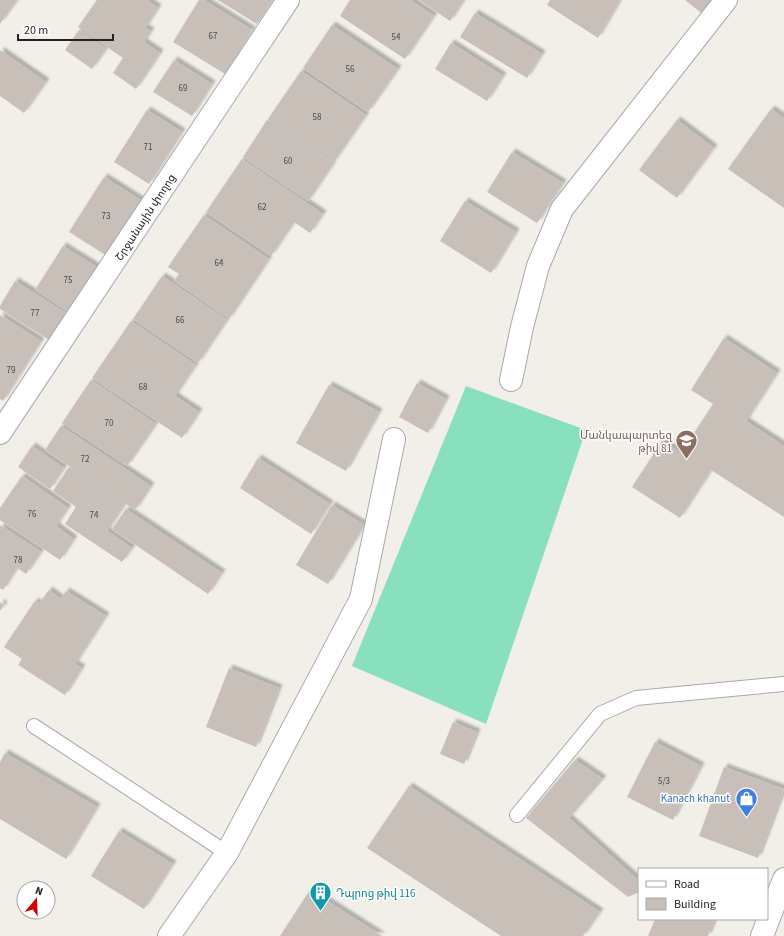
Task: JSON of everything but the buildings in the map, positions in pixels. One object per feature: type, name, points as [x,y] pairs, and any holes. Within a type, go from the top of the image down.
[{"type":"street","name":"Շրջանային փողոց","points":[[0,433],[288,0]]},
{"type":"street","points":[[511,380],[522,327],[538,266],[562,208],[726,0]]},
{"type":"street","points":[[169,936],[227,853],[361,599],[394,439]]},
{"type":"street","points":[[762,936],[784,878]]},
{"type":"lane","points":[[517,815],[600,714],[636,698],[784,684]]},
{"type":"lane","points":[[34,726],[227,853]]},
{"type":"green space","points":[[466,386],[586,430],[486,724],[352,666]]},
{"type":"place","name":"Մանկապարտեզ թիվ 81","points":[[687,460]]},
{"type":"place","name":"Kanach khanut","points":[[746,818]]},
{"type":"place","name":"Դպրոց թիվ 116","points":[[320,912]]}]
